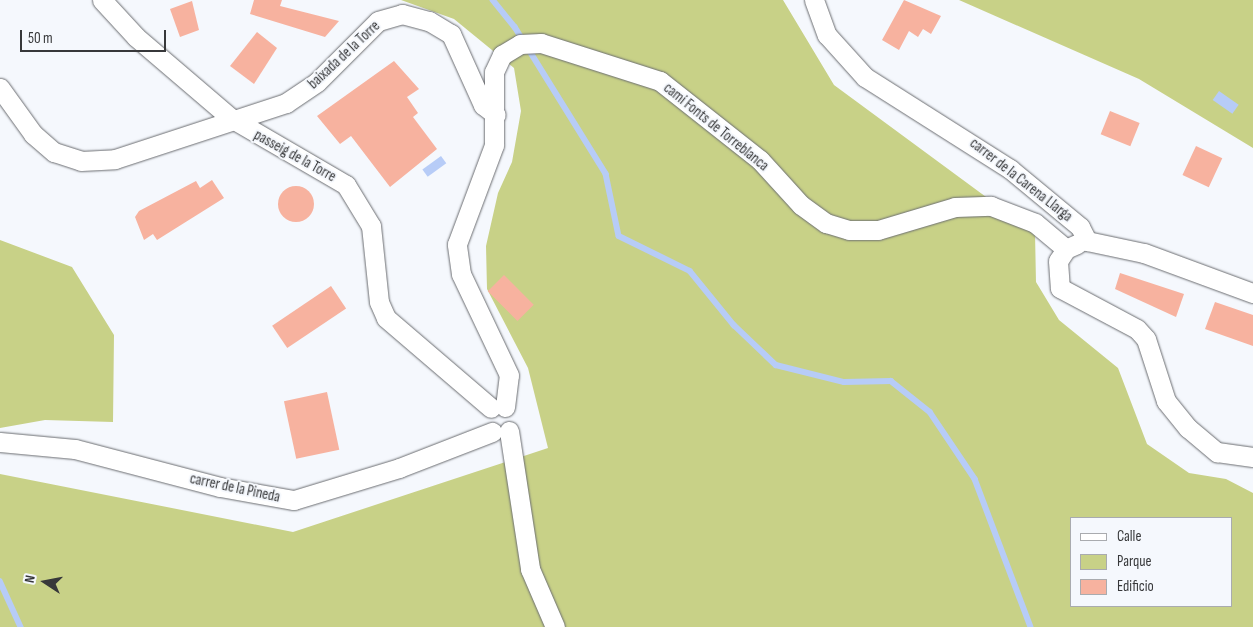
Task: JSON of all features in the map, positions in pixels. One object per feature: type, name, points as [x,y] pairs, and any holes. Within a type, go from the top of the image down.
[{"type":"street","name":"passeig de la Torre","points":[[102,0],[136,36],[231,118],[346,185],[371,226],[379,302],[386,318],[498,408]]},
{"type":"street","name":"carrer de la Carena Llarga","points":[[814,0],[827,35],[865,77],[1010,169],[1080,227],[1087,241],[1066,249]]},
{"type":"street","name":"baixada de la Torre","points":[[0,88],[43,144],[81,161],[115,159],[231,118],[268,110],[301,95],[378,21],[402,14],[437,24],[451,34],[483,105],[496,115]]},
{"type":"street","name":"camí Fonts de Torreblanca","points":[[500,431],[485,420],[498,408],[509,375],[458,260],[461,225],[489,161],[496,115],[494,72],[502,55],[520,44],[541,43],[660,81],[760,160],[801,205],[826,223],[849,230],[878,230],[955,207],[991,206],[1035,223],[1066,249]]},
{"type":"street","points":[[1087,241],[1144,253],[1253,293]]},
{"type":"street","points":[[1066,249],[1058,261],[1060,288],[1137,329],[1146,339],[1166,401],[1188,428],[1217,452],[1253,457]]},
{"type":"street","points":[[500,431],[517,461],[530,569],[555,627]]},
{"type":"street","name":"carrer de la Pineda","points":[[0,442],[75,449],[220,487],[294,500],[399,468],[500,431]]},
{"type":"green space","points":[[401,0],[783,0],[834,85],[1035,233],[1036,282],[1059,320],[1118,368],[1147,444],[1189,473],[1226,479],[1253,493],[1253,627],[0,627],[0,474],[293,532],[548,448],[528,368],[487,289],[486,246],[498,193],[512,162],[521,111],[514,68],[454,19]]},
{"type":"green space","points":[[959,0],[1253,0],[1253,148],[1139,79]]},
{"type":"green space","points":[[0,240],[72,267],[114,335],[113,422],[45,420],[0,428]]},
{"type":"water","points":[[1219,91],[1239,105],[1232,114],[1213,100]]},
{"type":"water","points":[[441,156],[446,163],[428,177],[422,170]]},
{"type":"building","points":[[254,0],[282,0],[280,6],[339,21],[325,37],[250,14]]},
{"type":"building","points":[[904,0],[941,16],[931,34],[923,29],[918,37],[909,31],[899,50],[882,40]]},
{"type":"building","points":[[192,1],[199,30],[180,37],[170,9]]},
{"type":"building","points":[[257,32],[277,48],[254,84],[230,66]]},
{"type":"building","points":[[394,61],[419,89],[407,97],[418,113],[413,117],[437,149],[390,187],[351,136],[340,144],[317,116]]},
{"type":"building","points":[[1110,111],[1140,123],[1130,146],[1101,134]]},
{"type":"building","points":[[1196,146],[1222,158],[1209,187],[1182,175]]},
{"type":"building","points":[[212,180],[224,198],[157,240],[153,234],[144,240],[135,217],[139,211],[196,181],[200,188]]},
{"type":"building","points":[[296,186],[308,192],[314,204],[308,216],[296,222],[284,216],[278,204],[284,192]]},
{"type":"building","points":[[1120,273],[1184,294],[1176,317],[1115,289]]},
{"type":"building","points":[[504,275],[534,305],[517,321],[488,291]]},
{"type":"building","points":[[331,286],[346,308],[287,348],[272,326]]},
{"type":"building","points":[[1215,302],[1253,315],[1253,346],[1205,329]]},
{"type":"building","points":[[327,392],[339,450],[296,459],[284,401]]},
{"type":"waterway","points":[[493,0],[515,27],[606,174],[619,236],[690,271],[734,325],[776,365],[844,382],[891,381],[930,412],[975,479],[1031,627]]},
{"type":"waterway","points":[[0,581],[21,627]]}]
